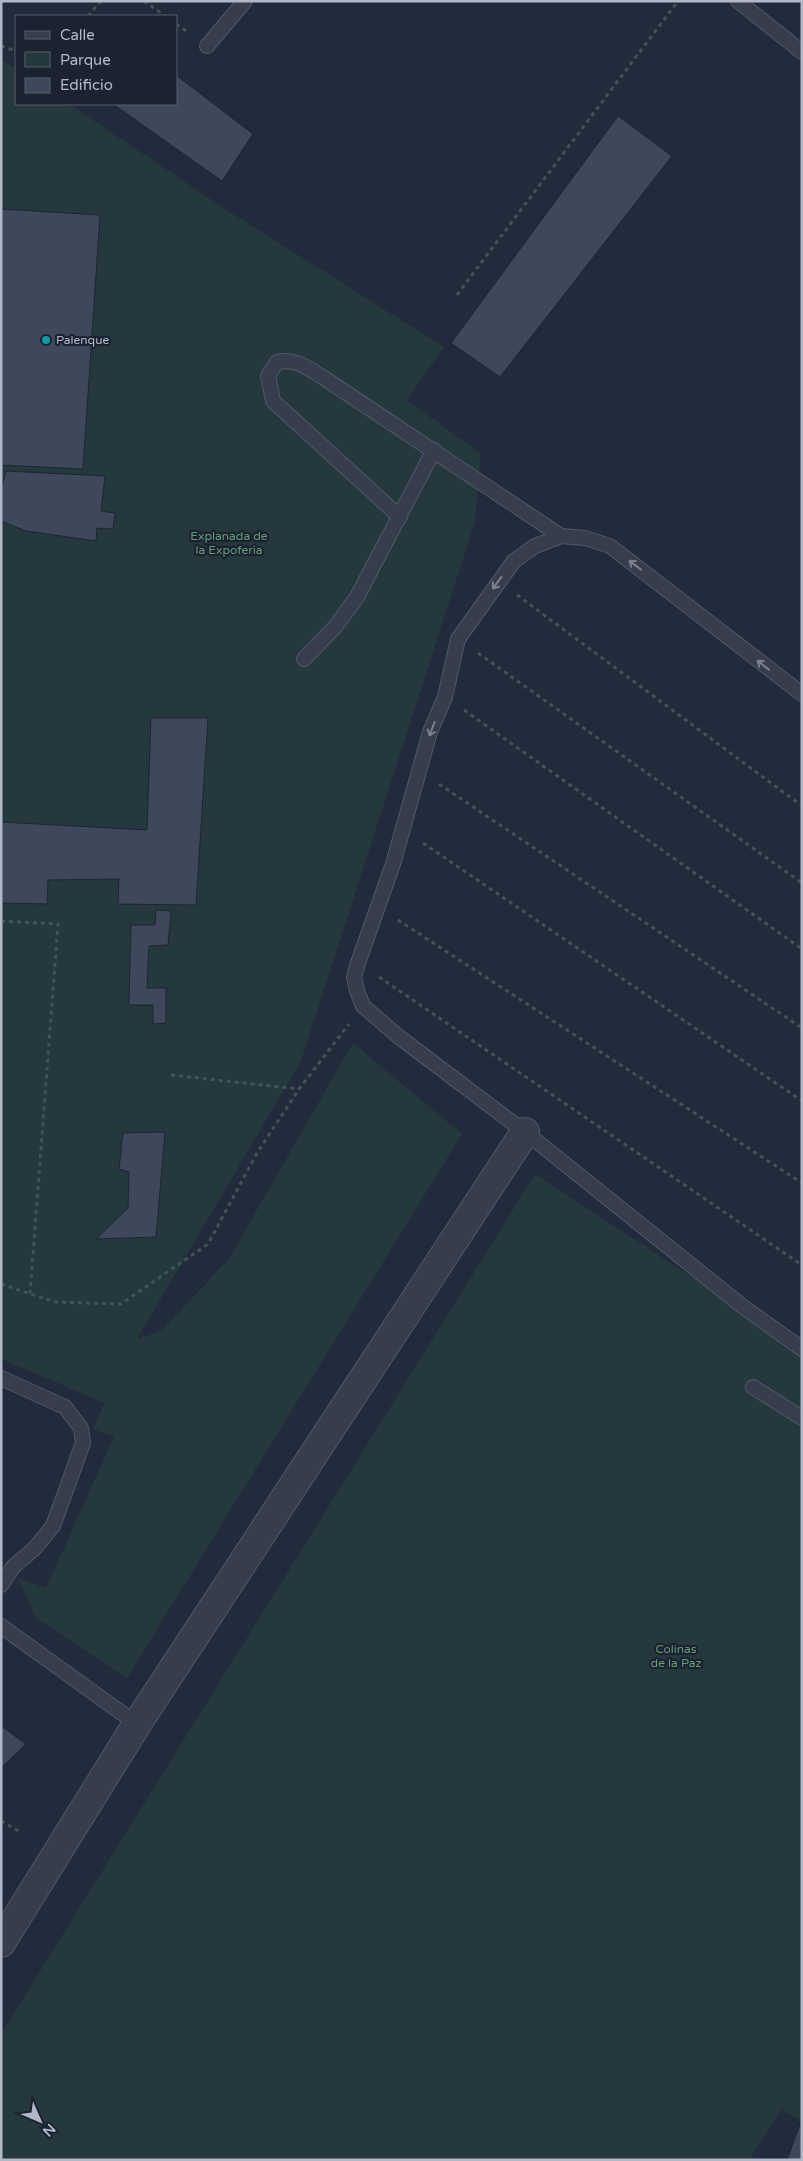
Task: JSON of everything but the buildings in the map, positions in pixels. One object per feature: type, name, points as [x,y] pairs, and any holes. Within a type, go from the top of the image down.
[{"type":"street","points":[[1,1943],[137,1724],[525,1132]]},
{"type":"lane","points":[[207,46],[245,1]]},
{"type":"lane","points":[[738,1],[802,52]]},
{"type":"lane","points":[[400,517],[273,401],[268,376],[277,362],[288,360],[298,362],[434,450],[561,536]]},
{"type":"lane","points":[[304,659],[335,627],[357,596],[434,450]]},
{"type":"lane","points":[[802,694],[610,546],[585,538],[561,536],[535,546],[514,561],[458,639],[445,697],[430,732],[393,864],[376,906],[354,977],[363,1006],[399,1037],[525,1132],[742,1306],[802,1349]]},
{"type":"lane","points":[[1,1378],[35,1392],[65,1408],[81,1428],[83,1443],[53,1526],[36,1548],[13,1567],[1,1585]]},
{"type":"lane","points":[[753,1386],[802,1418]]},
{"type":"lane","points":[[1,1626],[137,1724]]},
{"type":"path","points":[[89,15],[101,1]]},
{"type":"path","points":[[144,1],[164,15]]},
{"type":"path","points":[[457,295],[678,1]]},
{"type":"path","points":[[1,46],[15,51]]},
{"type":"path","points":[[499,581],[802,806]]},
{"type":"path","points":[[458,639],[802,883]]},
{"type":"path","points":[[445,697],[802,949]]},
{"type":"path","points":[[420,771],[802,1028]]},
{"type":"path","points":[[402,828],[802,1101]]},
{"type":"path","points":[[376,906],[802,1183]]},
{"type":"path","points":[[1,921],[58,924],[30,1294]]},
{"type":"path","points":[[358,963],[802,1265]]},
{"type":"path","points":[[1,1284],[55,1302],[121,1304],[208,1244],[257,1153],[299,1089],[363,1006]]},
{"type":"path","points":[[171,1075],[299,1089]]},
{"type":"path","points":[[1,1821],[22,1833]]},
{"type":"green space","name":"Explanada de la Expoferia","points":[[1,59],[15,68],[15,105],[70,105],[230,212],[444,347],[407,400],[481,454],[475,522],[301,1061],[137,1339],[161,1331],[228,1260],[353,1043],[462,1134],[127,1678],[36,1618],[18,1578],[46,1588],[114,1437],[93,1429],[105,1403],[1,1359]]},
{"type":"green space","name":"Colinas de la Paz","points":[[535,1174],[802,1349],[802,2122],[782,2109],[749,2160],[1,2160],[1,2034]]},
{"type":"place","name":"Palenque","points":[[46,340]]}]
